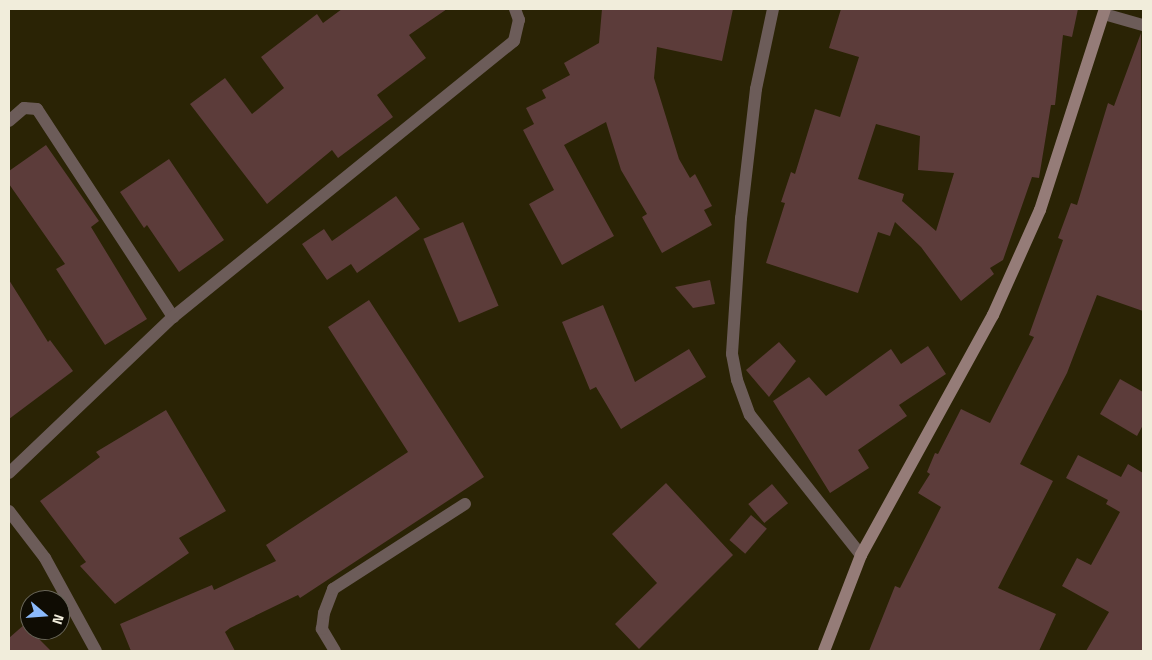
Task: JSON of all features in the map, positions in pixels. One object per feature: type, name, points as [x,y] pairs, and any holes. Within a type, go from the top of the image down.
[{"type":"main road","points":[[824,651],[861,554],[993,315],[1040,210],[1104,11]]},
{"type":"street","points":[[9,473],[173,317],[514,41],[519,20],[515,9]]},
{"type":"street","points":[[773,9],[755,98],[741,218],[732,354],[737,380],[750,415],[861,554]]},
{"type":"street","points":[[1104,11],[1143,25]]},
{"type":"street","points":[[9,121],[24,108],[37,110],[173,317]]},
{"type":"street","points":[[335,651],[322,629],[324,613],[333,589],[465,504]]},
{"type":"street","points":[[9,511],[45,558],[96,651]]},
{"type":"building","points":[[342,9],[447,9],[409,35],[426,58],[377,95],[393,117],[338,158],[332,150],[267,204],[190,104],[225,78],[252,114],[284,88],[261,57],[317,14],[323,23]]},
{"type":"building","points":[[602,9],[733,9],[722,61],[657,47],[654,78],[679,159],[690,178],[695,174],[712,206],[704,210],[712,225],[662,253],[642,217],[647,214],[621,170],[606,122],[564,145],[614,236],[562,265],[529,204],[554,190],[523,130],[534,124],[526,108],[546,98],[542,90],[570,75],[564,63],[599,43]]},
{"type":"building","points":[[841,9],[1078,9],[1072,37],[1063,35],[1055,105],[1051,105],[1039,178],[1032,177],[1003,260],[990,268],[994,274],[961,301],[921,247],[895,222],[890,236],[878,232],[858,293],[766,263],[785,203],[781,202],[791,172],[795,174],[815,109],[840,117],[859,57],[829,48]],"holes":[[[876,124],[920,136],[918,170],[954,173],[936,231],[902,201],[904,194],[858,179]]]},
{"type":"building","points":[[1141,33],[1143,311],[1097,295],[1067,373],[1020,464],[1053,481],[998,588],[1056,614],[1039,651],[869,651],[895,586],[900,588],[941,507],[918,493],[930,474],[927,472],[935,453],[938,454],[961,409],[990,423],[1034,337],[1029,335],[1063,240],[1058,238],[1071,203],[1077,205],[1108,103],[1114,106]]},
{"type":"building","points":[[46,145],[99,221],[91,227],[147,319],[105,345],[56,269],[65,264],[9,184],[9,171]]},
{"type":"building","points":[[169,159],[224,240],[179,272],[147,225],[144,228],[120,192]]},
{"type":"building","points":[[396,196],[420,229],[357,273],[351,264],[327,280],[302,244],[324,229],[332,241]]},
{"type":"building","points":[[463,222],[499,306],[459,323],[423,239]]},
{"type":"building","points":[[9,280],[48,342],[50,340],[73,371],[9,419]]},
{"type":"building","points":[[710,280],[715,304],[693,308],[675,287]]},
{"type":"building","points":[[369,300],[484,477],[300,598],[298,595],[230,628],[225,632],[235,651],[131,651],[120,624],[212,585],[214,590],[276,561],[266,545],[408,452],[328,327]]},
{"type":"building","points":[[603,305],[635,382],[689,349],[706,377],[621,429],[596,387],[590,390],[562,322]]},
{"type":"building","points":[[779,342],[796,361],[769,397],[746,370]]},
{"type":"building","points":[[928,346],[946,374],[899,405],[907,416],[858,450],[869,468],[830,493],[773,401],[809,377],[826,396],[891,349],[901,364]]},
{"type":"building","points":[[1120,379],[1143,392],[1143,425],[1137,436],[1100,414]]},
{"type":"building","points":[[166,410],[226,511],[179,538],[189,553],[115,604],[80,566],[86,562],[40,501],[100,457],[96,452]]},
{"type":"building","points":[[1078,455],[1121,477],[1128,464],[1143,473],[1143,651],[1086,651],[1109,612],[1062,586],[1077,558],[1091,565],[1120,512],[1106,504],[1108,500],[1066,478]]},
{"type":"building","points":[[666,483],[733,555],[639,649],[615,624],[657,583],[612,534]]},
{"type":"building","points":[[772,484],[788,503],[764,523],[748,504]]},
{"type":"building","points":[[751,515],[767,529],[745,554],[729,540]]},
{"type":"building","points":[[20,628],[20,640],[40,640],[51,651],[9,651],[9,638]]}]
